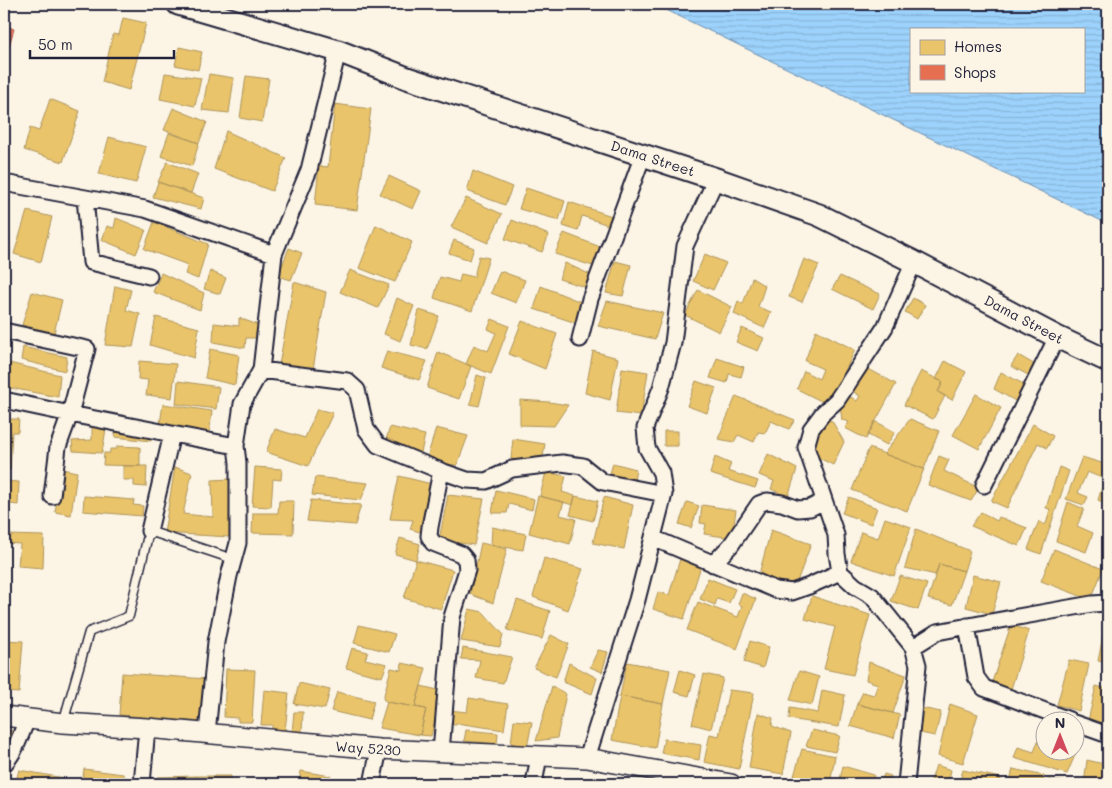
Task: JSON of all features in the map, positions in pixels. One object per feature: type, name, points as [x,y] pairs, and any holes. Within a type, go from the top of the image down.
[{"type":"main road","name":"Dama Street","points":[[178,4],[338,52],[407,78],[820,215],[1057,337],[1108,361]]},
{"type":"street","points":[[207,734],[216,642],[228,576],[238,543],[238,463],[236,446],[242,404],[261,370],[274,254],[309,170],[338,52]]},
{"type":"street","points":[[580,339],[590,299],[643,155]]},
{"type":"street","points":[[587,758],[637,600],[664,494],[661,473],[647,448],[646,428],[661,388],[674,343],[685,246],[716,179]]},
{"type":"street","points":[[4,183],[146,209],[274,254]]},
{"type":"street","points":[[84,198],[91,262],[149,276]]},
{"type":"street","points":[[906,784],[918,665],[913,646],[872,596],[855,586],[840,572],[836,535],[806,447],[811,429],[823,413],[837,400],[885,327],[914,262]]},
{"type":"street","points":[[4,331],[87,349],[70,414],[58,447],[52,496]]},
{"type":"street","points":[[984,485],[1057,337]]},
{"type":"street","points":[[261,370],[348,382],[358,390],[366,429],[378,445],[467,480],[486,481],[512,469],[562,463],[583,466],[603,482],[664,494]]},
{"type":"street","points":[[4,400],[236,446]]},
{"type":"street","points":[[149,531],[172,434]]},
{"type":"street","points":[[440,752],[452,617],[467,570],[466,560],[461,554],[434,543],[429,536],[441,471]]},
{"type":"street","points":[[713,564],[731,545],[759,504],[767,501],[804,509],[824,501]]},
{"type":"street","points":[[652,538],[776,590],[792,592],[840,572]]},
{"type":"street","points":[[913,646],[937,632],[1092,604],[1108,603]]},
{"type":"street","points":[[967,626],[976,676],[984,688],[1042,710]]},
{"type":"street","name":"Way 5230","points":[[4,716],[63,723],[147,728],[379,750],[587,758],[732,784]]},
{"type":"street","points":[[4,764],[13,752],[26,719]]},
{"type":"street","points":[[1084,727],[1108,735]]},
{"type":"street","points":[[142,784],[147,728]]},
{"type":"street","points":[[372,784],[379,750]]},
{"type":"street","points":[[534,784],[540,756]]},
{"type":"lane","points":[[63,723],[89,632],[129,616],[149,531],[233,559]]},
{"type":"water","points":[[654,4],[1108,4],[1108,224]]},
{"type":"building: Homes","points":[[123,18],[146,23],[129,90],[102,82],[113,34],[119,35]]},
{"type":"building: Homes","points":[[179,47],[202,52],[198,70],[175,65]]},
{"type":"building: Homes","points":[[165,73],[201,78],[195,106],[160,99]]},
{"type":"building: Homes","points":[[209,74],[234,78],[229,113],[202,110]]},
{"type":"building: Homes","points":[[246,76],[269,79],[262,122],[240,118]]},
{"type":"building: Homes","points":[[50,99],[80,111],[63,162],[24,150],[30,128],[39,131]]},
{"type":"building: Homes","points":[[335,104],[371,109],[357,210],[315,205],[319,166],[328,167]]},
{"type":"building: Homes","points":[[173,108],[207,122],[199,143],[164,130]]},
{"type":"building: Homes","points":[[226,131],[286,158],[272,191],[214,169]]},
{"type":"building: Homes","points":[[169,133],[199,143],[192,166],[161,156]]},
{"type":"building: Homes","points":[[109,137],[146,147],[136,183],[99,174]]},
{"type":"building: Homes","points":[[167,162],[198,174],[191,193],[158,182]]},
{"type":"building: Homes","points":[[473,171],[512,187],[505,205],[467,191]]},
{"type":"building: Homes","points":[[389,176],[421,191],[413,209],[380,194]]},
{"type":"building: Homes","points":[[158,182],[204,198],[201,209],[153,197]]},
{"type":"building: Homes","points":[[526,188],[565,201],[559,220],[519,209]]},
{"type":"building: Homes","points":[[466,198],[502,214],[488,243],[451,227]]},
{"type":"building: Homes","points":[[569,202],[615,217],[611,226],[582,216],[578,231],[563,226]]},
{"type":"building: Homes","points":[[27,211],[52,217],[41,262],[14,254]]},
{"type":"building: Homes","points":[[116,218],[146,230],[136,254],[102,240],[107,226],[114,228]]},
{"type":"building: Homes","points":[[512,220],[549,235],[542,252],[505,239]]},
{"type":"building: Homes","points":[[154,222],[208,244],[198,279],[185,274],[188,265],[144,249]]},
{"type":"building: Homes","points":[[376,225],[412,242],[395,282],[359,268]]},
{"type":"building: Homes","points":[[564,233],[603,248],[596,267],[555,254]]},
{"type":"building: Homes","points":[[454,240],[474,248],[470,260],[449,253]]},
{"type":"building: Homes","points":[[289,248],[302,253],[291,280],[278,276]]},
{"type":"building: Homes","points":[[705,254],[726,263],[713,290],[693,281]]},
{"type":"building: Homes","points":[[479,256],[489,258],[472,311],[434,298],[440,277],[459,282],[461,274],[474,277]]},
{"type":"building: Homes","points":[[804,259],[819,265],[802,302],[789,297]]},
{"type":"building: Homes","points":[[615,261],[631,265],[623,296],[606,293]]},
{"type":"building: Homes","points":[[565,263],[589,274],[585,287],[559,279]]},
{"type":"building: Homes","points":[[350,270],[389,285],[378,308],[340,292]]},
{"type":"building: Homes","points":[[210,271],[226,278],[220,294],[204,289]]},
{"type":"building: Homes","points":[[500,271],[525,280],[516,303],[491,293]]},
{"type":"building: Homes","points":[[161,273],[204,293],[200,310],[153,292]]},
{"type":"building: Homes","points":[[840,276],[880,294],[873,309],[832,289]]},
{"type":"building: Homes","points":[[752,278],[765,286],[758,307],[771,312],[764,328],[734,314],[738,301],[743,304]]},
{"type":"building: Homes","points":[[294,282],[326,292],[312,375],[279,365]]},
{"type":"building: Homes","points":[[115,286],[131,290],[126,310],[140,314],[133,347],[105,345]]},
{"type":"building: Homes","points":[[541,286],[581,302],[576,323],[534,309]]},
{"type":"building: Homes","points":[[4,287],[8,288],[4,308]]},
{"type":"building: Homes","points":[[698,290],[732,307],[719,332],[685,315]]},
{"type":"building: Homes","points":[[32,292],[62,300],[54,333],[22,325]]},
{"type":"building: Homes","points":[[397,298],[414,306],[400,341],[384,334]]},
{"type":"building: Homes","points":[[913,298],[925,305],[917,319],[905,312]]},
{"type":"building: Homes","points":[[607,301],[663,313],[655,339],[598,326]]},
{"type":"building: Homes","points":[[419,310],[439,316],[427,349],[411,345]]},
{"type":"building: Homes","points":[[156,317],[199,328],[194,358],[150,345]]},
{"type":"building: Homes","points":[[239,318],[258,325],[255,338],[246,338],[245,348],[213,342],[214,323],[239,326]]},
{"type":"building: Homes","points":[[492,319],[509,326],[491,374],[466,364],[474,345],[488,351],[496,333],[488,329]]},
{"type":"building: Homes","points":[[522,321],[557,334],[545,369],[509,354]]},
{"type":"building: Homes","points":[[742,328],[764,338],[758,351],[736,342]]},
{"type":"building: Homes","points":[[816,330],[855,350],[829,405],[797,389],[804,371],[819,379],[823,369],[805,361]]},
{"type":"building: Homes","points":[[23,347],[67,357],[65,371],[21,360]]},
{"type":"building: Homes","points":[[210,349],[239,355],[235,385],[205,378]]},
{"type":"building: Homes","points":[[387,351],[427,361],[419,380],[381,368]]},
{"type":"building: Homes","points":[[593,351],[618,358],[610,400],[585,393]]},
{"type":"building: Homes","points":[[438,352],[471,366],[459,399],[427,388]]},
{"type":"building: Homes","points":[[1018,355],[1037,366],[1030,376],[1011,366]]},
{"type":"building: Homes","points":[[717,358],[744,367],[741,377],[729,374],[727,383],[710,378]]},
{"type":"building: Homes","points":[[139,361],[176,364],[172,398],[146,395],[148,380],[138,379]]},
{"type":"building: Homes","points":[[945,361],[966,372],[952,400],[938,392],[943,382],[936,379]]},
{"type":"building: Homes","points":[[9,363],[60,375],[58,397],[5,387]]},
{"type":"building: Homes","points":[[865,367],[896,384],[866,439],[845,428],[849,422],[842,420],[840,405],[846,394],[857,401],[860,396],[852,391]]},
{"type":"building: Homes","points":[[622,368],[648,372],[641,416],[616,413]]},
{"type":"building: Homes","points":[[921,371],[943,382],[938,392],[945,396],[933,419],[904,405]]},
{"type":"building: Homes","points":[[1001,372],[1027,386],[1019,403],[994,389]]},
{"type":"building: Homes","points":[[477,375],[486,378],[479,406],[470,404]]},
{"type":"building: Homes","points":[[178,381],[219,387],[216,409],[176,404]]},
{"type":"building: Homes","points":[[696,381],[716,388],[707,413],[687,406]]},
{"type":"building: Homes","points":[[976,394],[1001,408],[979,449],[953,435]]},
{"type":"building: Homes","points":[[736,396],[795,420],[789,429],[771,421],[765,433],[758,432],[754,442],[738,435],[734,442],[718,439]]},
{"type":"building: Homes","points":[[520,400],[568,405],[554,426],[520,425]]},
{"type":"building: Homes","points":[[163,404],[212,411],[209,436],[159,430]]},
{"type":"building: Homes","points":[[317,409],[333,413],[308,466],[266,452],[275,429],[305,438]]},
{"type":"building: Homes","points":[[4,419],[19,419],[18,432],[12,432],[10,470],[4,470]]},
{"type":"building: Homes","points":[[825,419],[832,421],[844,442],[833,465],[809,453]]},
{"type":"building: Homes","points":[[910,419],[939,431],[924,469],[884,454]]},
{"type":"building: Homes","points":[[875,421],[895,432],[887,445],[868,435]]},
{"type":"building: Homes","points":[[1033,424],[1053,436],[1047,448],[1038,443],[1007,508],[991,501]]},
{"type":"building: Homes","points":[[92,425],[106,429],[102,453],[73,451],[72,441],[92,440]]},
{"type":"building: Homes","points":[[116,427],[152,431],[151,441],[115,437]]},
{"type":"building: Homes","points":[[390,427],[425,435],[420,457],[384,446]]},
{"type":"building: Homes","points":[[436,428],[468,436],[457,465],[450,465],[427,458]]},
{"type":"building: Homes","points":[[664,431],[678,431],[678,446],[664,446]]},
{"type":"building: Homes","points":[[513,439],[545,444],[542,463],[511,459]]},
{"type":"building: Homes","points":[[117,446],[140,447],[140,466],[103,465],[104,453],[110,453],[110,449],[117,449]]},
{"type":"building: Homes","points":[[869,448],[924,469],[907,511],[852,490]]},
{"type":"building: Homes","points":[[768,454],[797,469],[788,497],[771,489],[774,481],[759,475]]},
{"type":"building: Homes","points":[[939,456],[949,460],[944,471],[979,488],[971,501],[928,485]]},
{"type":"building: Homes","points":[[715,457],[731,464],[728,471],[758,481],[755,488],[710,474]]},
{"type":"building: Homes","points":[[1082,457],[1108,465],[1102,478],[1087,472],[1078,493],[1088,497],[1084,505],[1066,499]]},
{"type":"building: Homes","points":[[613,463],[636,469],[633,487],[608,481]]},
{"type":"building: Homes","points":[[123,466],[147,466],[146,487],[134,486],[134,480],[123,480]]},
{"type":"building: Homes","points":[[175,467],[192,473],[183,514],[213,517],[212,480],[230,479],[229,537],[164,533]]},
{"type":"building: Homes","points":[[255,467],[282,469],[281,480],[273,479],[271,507],[252,506]]},
{"type":"building: Homes","points":[[1059,467],[1069,471],[1041,554],[1028,549],[1039,521],[1045,525],[1047,521],[1050,509],[1046,508]]},
{"type":"building: Homes","points":[[62,469],[77,472],[71,515],[55,512]]},
{"type":"building: Homes","points":[[546,472],[566,476],[562,492],[575,496],[573,505],[540,496]]},
{"type":"building: Homes","points":[[399,476],[436,485],[423,533],[410,529],[413,520],[390,519]]},
{"type":"building: Homes","points":[[315,477],[368,483],[361,500],[312,495]]},
{"type":"building: Homes","points":[[4,481],[19,482],[18,505],[4,503]]},
{"type":"building: Homes","points":[[1104,481],[1108,483],[1108,505],[1098,500]]},
{"type":"building: Homes","points":[[496,490],[534,499],[532,510],[509,504],[507,513],[492,513]]},
{"type":"building: Homes","points":[[448,495],[484,499],[474,545],[439,540]]},
{"type":"building: Homes","points":[[84,496],[134,500],[133,505],[143,506],[142,516],[83,511]]},
{"type":"building: Homes","points":[[538,496],[564,502],[560,515],[576,519],[570,544],[529,533]]},
{"type":"building: Homes","points":[[575,496],[598,501],[593,521],[570,515]]},
{"type":"building: Homes","points":[[604,497],[633,505],[624,549],[593,543]]},
{"type":"building: Homes","points":[[849,497],[877,508],[871,524],[842,513]]},
{"type":"building: Homes","points":[[311,500],[361,505],[355,525],[307,521]]},
{"type":"building: Homes","points":[[279,501],[294,501],[293,534],[252,533],[253,513],[278,513]]},
{"type":"building: Homes","points":[[687,502],[699,506],[691,528],[679,524]]},
{"type":"building: Homes","points":[[1068,502],[1084,509],[1077,526],[1093,533],[1086,552],[1056,541]]},
{"type":"building: Homes","points":[[702,505],[736,510],[732,538],[704,534],[706,524],[700,523]]},
{"type":"building: Homes","points":[[981,512],[997,521],[999,517],[1027,528],[1019,546],[971,526]]},
{"type":"building: Homes","points":[[885,518],[911,527],[894,576],[851,561],[861,532],[878,538]]},
{"type":"building: Homes","points":[[492,527],[526,534],[523,550],[491,545]]},
{"type":"building: Homes","points":[[916,529],[970,551],[964,571],[939,564],[936,575],[905,568]]},
{"type":"building: Homes","points":[[771,530],[811,544],[795,587],[759,574]]},
{"type":"building: Homes","points":[[7,535],[44,536],[43,568],[18,566],[20,544],[7,543]]},
{"type":"building: Homes","points":[[400,538],[420,544],[416,560],[395,554]]},
{"type":"building: Homes","points":[[481,543],[507,549],[493,603],[470,594]]},
{"type":"building: Homes","points":[[1108,544],[1108,562],[1102,560]]},
{"type":"building: Homes","points":[[1054,549],[1103,569],[1091,600],[1041,581]]},
{"type":"building: Homes","points":[[544,558],[583,569],[568,610],[533,597]]},
{"type":"building: Homes","points":[[680,559],[701,566],[684,619],[653,609],[658,592],[669,595]]},
{"type":"building: Homes","points":[[416,560],[453,570],[441,609],[404,598]]},
{"type":"building: Homes","points":[[939,564],[964,571],[952,605],[928,599]]},
{"type":"building: Homes","points":[[973,575],[1001,582],[992,614],[966,607]]},
{"type":"building: Homes","points":[[900,576],[927,584],[918,610],[891,601]]},
{"type":"building: Homes","points":[[708,578],[735,589],[729,603],[717,599],[715,605],[700,599]]},
{"type":"building: Homes","points":[[742,593],[756,599],[737,649],[687,630],[698,602],[738,617],[742,606],[738,604]]},
{"type":"building: Homes","points":[[812,596],[870,615],[853,675],[824,669],[835,627],[805,619]]},
{"type":"building: Homes","points":[[517,600],[550,611],[542,639],[507,630]]},
{"type":"building: Homes","points":[[469,609],[483,612],[503,634],[500,647],[461,641]]},
{"type":"building: Homes","points":[[359,625],[395,634],[389,652],[354,643]]},
{"type":"building: Homes","points":[[1011,625],[1029,631],[1011,689],[992,682]]},
{"type":"building: Homes","points":[[1105,626],[1108,627],[1108,663],[1098,661]]},
{"type":"building: Homes","points":[[551,635],[569,644],[556,677],[534,668]]},
{"type":"building: Homes","points":[[4,640],[23,641],[19,693],[4,692]]},
{"type":"building: Homes","points":[[750,641],[769,647],[763,668],[744,662]]},
{"type":"building: Homes","points":[[352,648],[368,652],[365,659],[387,664],[382,677],[346,668]]},
{"type":"building: Homes","points":[[463,648],[512,657],[503,683],[476,678],[480,660],[461,659]]},
{"type":"building: Homes","points":[[598,650],[608,652],[602,672],[590,667]]},
{"type":"building: Homes","points":[[1069,660],[1089,664],[1079,710],[1057,705]]},
{"type":"building: Homes","points":[[627,662],[670,670],[663,704],[620,696]]},
{"type":"building: Homes","points":[[869,662],[906,675],[893,713],[857,704],[863,692],[874,695],[878,684],[866,680]]},
{"type":"building: Homes","points":[[402,663],[426,668],[415,707],[387,702],[383,699],[391,668],[401,670]]},
{"type":"building: Homes","points":[[569,663],[597,678],[592,694],[563,682]]},
{"type":"building: Homes","points":[[226,669],[255,670],[252,722],[238,722],[238,718],[224,717]]},
{"type":"building: Homes","points":[[680,670],[695,675],[689,696],[674,692]]},
{"type":"building: Homes","points":[[799,671],[819,677],[812,705],[790,700]]},
{"type":"building: Homes","points":[[122,673],[207,679],[204,722],[119,715]]},
{"type":"building: Homes","points":[[704,674],[723,678],[711,729],[692,724]]},
{"type":"building: Homes","points":[[299,683],[330,690],[325,709],[294,704]]},
{"type":"building: Homes","points":[[421,686],[442,691],[431,736],[420,735],[426,709],[415,707]]},
{"type":"building: Homes","points":[[552,686],[566,694],[557,738],[536,741]]},
{"type":"building: Homes","points":[[1096,686],[1108,689],[1108,725],[1088,721]]},
{"type":"building: Homes","points":[[264,690],[289,693],[285,731],[272,731],[272,725],[261,725]]},
{"type":"building: Homes","points":[[729,690],[754,693],[739,769],[704,762],[710,734],[719,736]]},
{"type":"building: Homes","points":[[822,690],[845,695],[839,727],[789,719],[790,708],[818,713]]},
{"type":"building: Homes","points":[[337,692],[374,701],[369,720],[331,711]]},
{"type":"building: Homes","points":[[620,696],[663,704],[655,748],[612,740]]},
{"type":"building: Homes","points":[[469,698],[508,704],[504,730],[456,723],[456,725],[447,724],[449,710],[467,712]]},
{"type":"building: Homes","points":[[387,702],[426,709],[420,735],[379,728]]},
{"type":"building: Homes","points":[[857,704],[900,715],[894,738],[850,726]]},
{"type":"building: Homes","points":[[950,704],[978,714],[963,763],[938,756]]},
{"type":"building: Homes","points":[[921,708],[941,712],[935,736],[915,732]]},
{"type":"building: Homes","points":[[294,712],[303,712],[302,732],[292,732]]},
{"type":"building: Homes","points":[[758,713],[773,718],[772,726],[791,733],[783,774],[749,768]]},
{"type":"building: Homes","points":[[514,720],[532,722],[527,748],[511,743]]},
{"type":"building: Homes","points":[[4,730],[15,731],[4,754]]},
{"type":"building: Homes","points":[[466,730],[498,733],[497,744],[464,741]]},
{"type":"building: Homes","points":[[812,730],[840,736],[835,752],[806,746]]},
{"type":"building: Homes","points":[[664,739],[701,745],[699,760],[661,753]]},
{"type":"building: Homes","points":[[1018,747],[1034,752],[1034,760],[1073,760],[1067,774],[1014,758]]},
{"type":"building: Homes","points":[[802,749],[835,756],[830,784],[823,784],[794,776]]},
{"type":"building: Homes","points":[[1087,760],[1108,765],[1108,784],[1084,784]]},
{"type":"building: Homes","points":[[936,765],[951,770],[948,784],[930,784]]},
{"type":"building: Homes","points":[[843,766],[874,775],[871,784],[839,784]]},
{"type":"building: Homes","points":[[84,769],[123,774],[128,784],[82,784]]},
{"type":"building: Homes","points":[[1013,769],[1044,776],[1042,784],[1009,784]]},
{"type":"building: Homes","points":[[19,770],[63,778],[62,784],[15,784]]},
{"type":"building: Homes","points":[[963,770],[1001,778],[1000,784],[959,784]]},
{"type":"building: Homes","points":[[301,771],[331,776],[330,784],[299,784]]},
{"type":"building: Homes","points":[[884,774],[891,776],[889,784],[880,784]]},
{"type":"building: Homes","points":[[196,776],[197,784],[158,784],[158,777]]},
{"type":"building: Homes","points":[[196,776],[231,776],[231,784],[197,784]]},
{"type":"building: Homes","points":[[451,779],[469,782],[468,784],[450,784]]},
{"type":"building: Homes","points":[[331,780],[357,783],[330,784]]},
{"type":"building: Homes","points":[[1048,780],[1077,784],[1047,784]]},
{"type":"building: Homes","points":[[258,781],[282,784],[258,784]]},
{"type":"building: Shops","points":[[4,25],[14,29],[4,63]]}]
